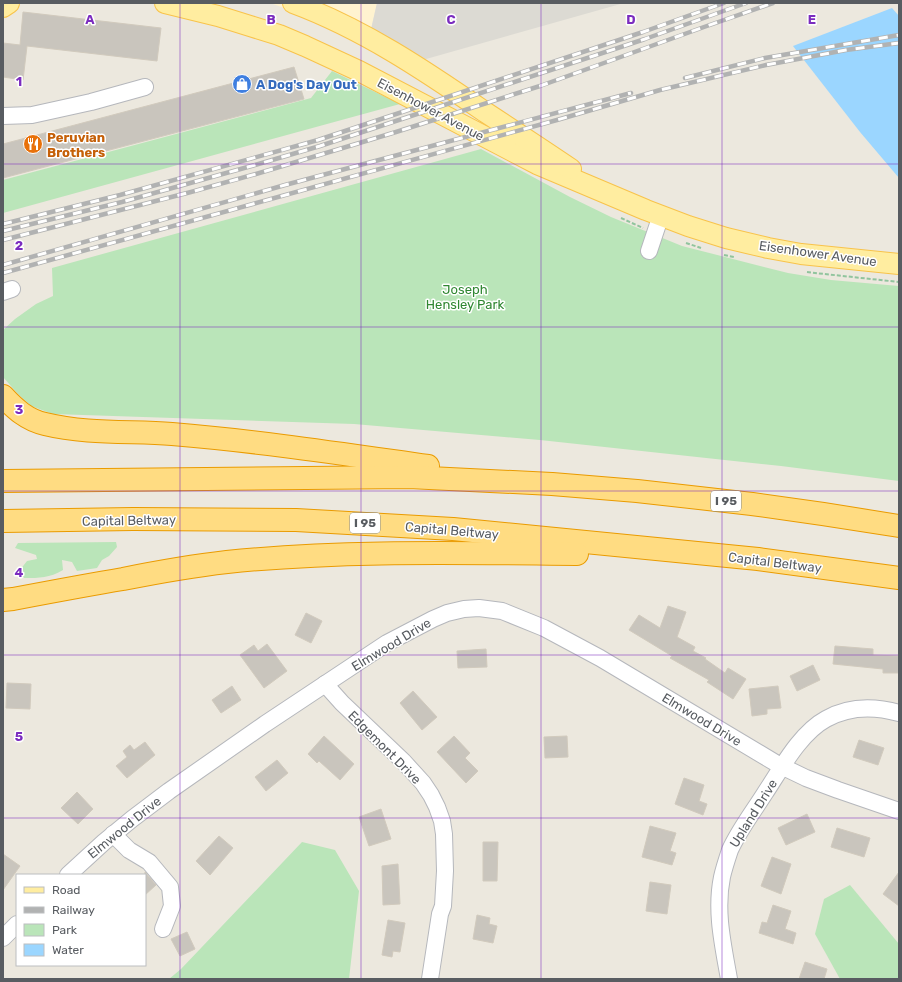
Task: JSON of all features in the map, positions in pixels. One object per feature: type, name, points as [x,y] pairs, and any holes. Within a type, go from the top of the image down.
[{"type":"highway","points":[[3,396],[14,408],[31,419],[44,424],[61,427],[97,431],[172,434],[298,447],[552,484]]},
{"type":"highway","name":"I 95","points":[[6,481],[409,477],[552,484],[637,491],[752,504],[899,526]]},
{"type":"highway","name":"Capital Beltway","points":[[8,521],[199,519],[296,520],[453,529],[758,559],[899,578]]},
{"type":"highway","points":[[3,600],[181,568],[274,558],[338,555],[418,554],[716,555]]},
{"type":"main road","points":[[3,7],[9,3]]},
{"type":"main road","name":"Eisenhower Avenue","points":[[165,3],[203,12],[250,26],[279,35],[305,46],[359,71],[537,164],[688,226],[726,238],[801,254],[899,264]]},
{"type":"main road","name":"Eisenhower Avenue","points":[[299,4],[360,33],[412,63],[579,174],[602,191]]},
{"type":"street","points":[[3,116],[32,115],[91,102],[146,87]]},
{"type":"street","points":[[649,251],[661,216]]},
{"type":"street","name":"Elmwood Drive","points":[[69,874],[113,834],[132,819],[169,791],[265,724],[387,643],[432,618],[464,609],[487,609],[502,611],[544,628],[600,658],[782,766],[806,778],[899,811]]},
{"type":"street","name":"Edgemont Drive","points":[[325,684],[342,703],[403,761],[423,783],[431,795],[442,821],[444,834],[445,871],[443,906],[440,914],[430,979]]},
{"type":"street","name":"Upland Drive","points":[[729,979],[721,933],[719,911],[722,878],[730,851],[736,838],[782,766],[811,729],[825,719],[841,712],[860,708],[877,708],[899,713]]},
{"type":"street","points":[[113,834],[129,850],[148,862],[170,887],[172,906],[163,929]]},
{"type":"street","points":[[3,938],[16,925]]},
{"type":"shaded area","points":[[270,3],[377,3],[369,38]]},
{"type":"shaded area","points":[[377,3],[624,3],[412,63],[369,38]]},
{"type":"green space","points":[[332,71],[400,104],[3,213],[3,180],[311,98]]},
{"type":"green space","name":"Joseph Hensley Park","points":[[481,149],[570,197],[611,217],[682,246],[788,273],[831,280],[899,286],[899,481],[781,466],[540,440],[354,424],[53,414],[31,406],[3,377],[3,330],[15,319],[36,304],[53,296],[52,268]]},
{"type":"green space","points":[[116,542],[117,547],[109,556],[102,560],[97,568],[77,571],[72,562],[62,560],[63,570],[49,576],[35,578],[24,578],[20,570],[27,561],[37,559],[36,555],[15,548],[18,543]]},
{"type":"green space","points":[[302,842],[335,850],[359,891],[349,979],[169,979],[181,969]]},
{"type":"green space","points":[[850,885],[899,944],[899,979],[840,979],[815,934],[824,899]]},
{"type":"water","points":[[892,8],[899,16],[899,178],[860,132],[793,46]]},
{"type":"building","points":[[23,12],[161,28],[157,61],[27,46],[23,80],[3,77],[3,43],[20,45]]},
{"type":"building","points":[[294,67],[304,99],[3,178],[3,144]]},
{"type":"building","points":[[668,606],[686,612],[677,637],[695,647],[693,651],[706,658],[705,659],[725,673],[728,668],[746,679],[733,699],[707,682],[709,680],[670,658],[672,656],[629,630],[639,615],[660,628]]},
{"type":"building","points":[[306,613],[322,621],[311,643],[295,635]]},
{"type":"building","points":[[267,644],[287,671],[264,688],[240,655],[254,645],[258,651]]},
{"type":"building","points":[[835,646],[873,649],[873,655],[899,656],[899,673],[883,673],[883,669],[833,664]]},
{"type":"building","points":[[486,649],[487,667],[458,668],[457,651]]},
{"type":"building","points":[[813,665],[820,680],[797,691],[790,676]]},
{"type":"building","points":[[7,683],[31,684],[30,709],[6,708]]},
{"type":"building","points":[[232,686],[241,700],[221,713],[212,700]]},
{"type":"building","points":[[778,686],[781,708],[767,709],[767,714],[752,716],[749,689]]},
{"type":"building","points":[[413,691],[437,717],[422,730],[400,703]]},
{"type":"building","points":[[324,736],[354,764],[340,780],[319,761],[317,763],[308,754]]},
{"type":"building","points":[[454,736],[470,753],[465,758],[478,771],[466,783],[437,752]]},
{"type":"building","points":[[567,736],[568,757],[545,758],[544,737]]},
{"type":"building","points":[[859,740],[884,748],[878,765],[853,757]]},
{"type":"building","points":[[145,742],[155,755],[127,778],[116,766],[127,757],[123,751],[130,745],[134,750]]},
{"type":"building","points":[[277,760],[288,773],[266,791],[255,777]]},
{"type":"building","points":[[684,778],[704,785],[699,801],[707,804],[703,815],[675,804]]},
{"type":"building","points":[[77,792],[93,809],[78,824],[61,808]]},
{"type":"building","points":[[381,809],[391,839],[369,846],[359,817]]},
{"type":"building","points":[[807,814],[815,832],[786,845],[778,828]]},
{"type":"building","points":[[650,826],[676,833],[670,851],[676,853],[672,865],[642,857]]},
{"type":"building","points":[[837,828],[870,838],[864,857],[831,847]]},
{"type":"building","points":[[219,836],[233,848],[210,875],[196,861]]},
{"type":"building","points":[[483,842],[498,842],[497,881],[483,881]]},
{"type":"building","points":[[3,854],[20,866],[3,890]]},
{"type":"building","points":[[772,857],[791,864],[781,894],[761,886]]},
{"type":"building","points":[[398,864],[400,904],[383,905],[382,866]]},
{"type":"building","points":[[145,872],[156,885],[146,894],[146,874]]},
{"type":"building","points":[[899,872],[899,906],[883,894]]},
{"type":"building","points":[[650,882],[671,885],[667,914],[646,911]]},
{"type":"building","points":[[773,905],[791,911],[785,929],[796,933],[793,944],[759,933],[762,922],[767,923]]},
{"type":"building","points":[[477,915],[490,918],[489,924],[497,926],[493,943],[473,939]]},
{"type":"building","points":[[388,920],[405,923],[400,952],[393,951],[392,957],[382,955]]},
{"type":"building","points":[[187,932],[195,949],[180,956],[171,939]]},
{"type":"building","points":[[805,962],[827,969],[824,979],[799,979]]},
{"type":"railway","points":[[3,224],[120,195],[318,140],[643,32],[724,3]]},
{"type":"railway","points":[[3,231],[122,202],[320,146],[645,39],[746,3]]},
{"type":"railway","points":[[3,240],[191,192],[396,132],[540,86],[773,3]]},
{"type":"railway","points":[[685,78],[765,58],[899,35]]},
{"type":"railway","points":[[3,273],[557,120],[660,90],[766,65],[846,50],[899,43]]},
{"type":"railway","points":[[3,265],[285,185],[631,93]]},
{"type":"place","name":"A Dog's Day Out","points":[[242,84]]},
{"type":"place","name":"Peruvian Brothers","points":[[33,144]]}]
